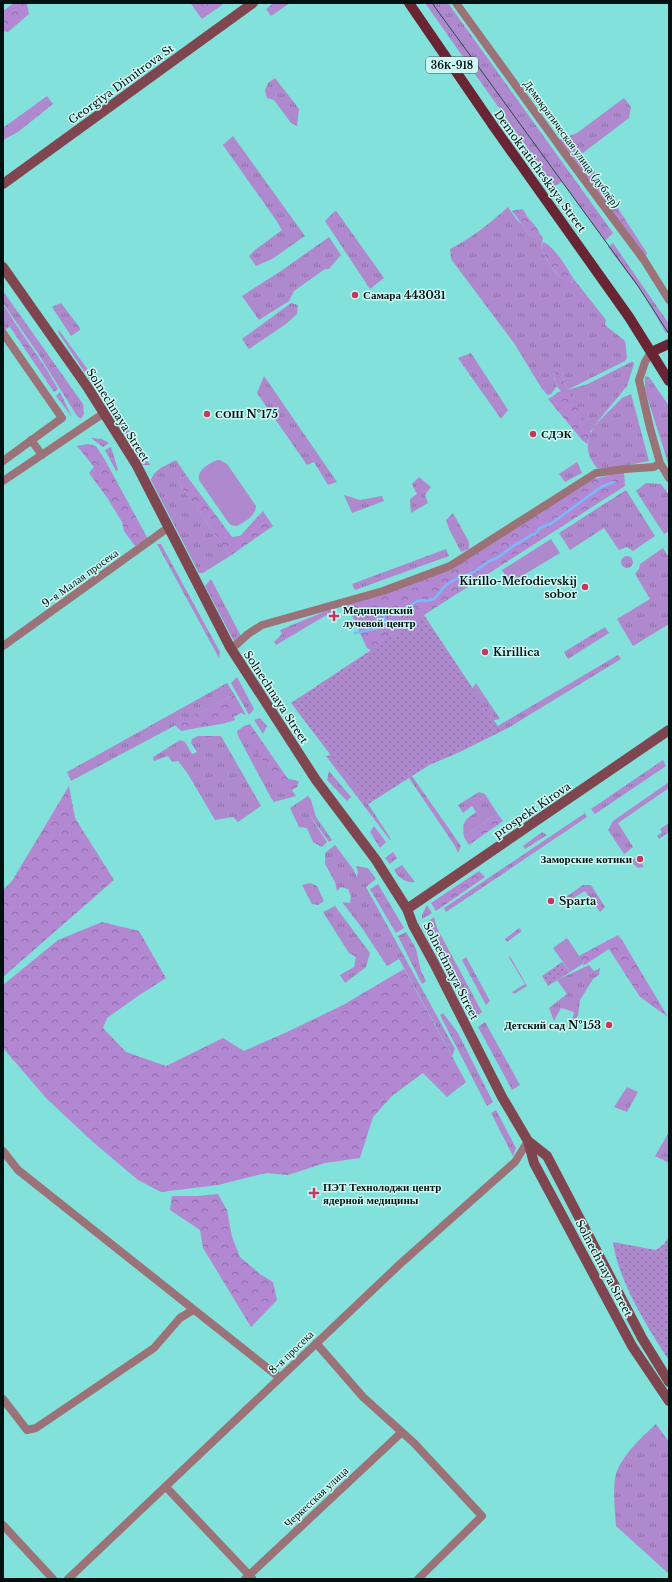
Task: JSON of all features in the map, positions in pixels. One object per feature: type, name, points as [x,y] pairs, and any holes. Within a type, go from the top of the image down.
[{"type":"main road","name":"Georgiya Dimitrova St","points":[[3,184],[253,3]]},
{"type":"main road","name":"Demokraticheskaya Street","points":[[410,3],[494,127],[629,317],[669,381]]},
{"type":"main road","name":"Solnechnaya Street","points":[[3,267],[88,388],[138,469],[230,647],[316,780],[376,860],[407,909],[413,925],[502,1097],[528,1141],[534,1163],[632,1346],[669,1401]]},
{"type":"main road","points":[[651,352],[669,344]]},
{"type":"main road","points":[[651,352],[669,353]]},
{"type":"main road","name":"prospekt Kirova","points":[[407,909],[669,730]]},
{"type":"main road","name":"Solnechnaya Street","points":[[528,1141],[547,1156],[642,1338],[669,1382]]},
{"type":"street","name":"Демократическая улица (дублёр)","points":[[456,3],[644,260],[669,300]]},
{"type":"street","points":[[3,333],[62,418],[3,461]]},
{"type":"street","points":[[651,352],[644,362],[639,380],[660,463],[669,478]]},
{"type":"street","points":[[3,481],[104,413]]},
{"type":"street","points":[[31,440],[42,455]]},
{"type":"street","points":[[230,647],[236,645],[248,634],[262,625],[383,591],[450,566],[596,474],[625,469],[654,467],[660,463]]},
{"type":"street","name":"9-я Малая просека","points":[[3,646],[169,527]]},
{"type":"street","name":"8-я просека","points":[[68,1579],[400,1264],[515,1162],[528,1141]]},
{"type":"street","points":[[3,1151],[18,1170],[280,1378]]},
{"type":"street","points":[[3,1399],[27,1430],[36,1428],[154,1348],[180,1318],[193,1310]]},
{"type":"street","points":[[316,1343],[363,1397],[414,1443],[482,1516],[418,1579]]},
{"type":"street","name":"Черкесская улица","points":[[249,1578],[402,1432]]},
{"type":"street","points":[[166,1487],[249,1578]]},
{"type":"street","points":[[3,1525],[53,1579]]},
{"type":"green space","points":[[14,3],[27,4],[29,14],[8,32],[3,31],[3,11]]},
{"type":"green space","points":[[222,3],[222,5],[202,19],[191,4]]},
{"type":"green space","points":[[274,3],[290,3],[271,16],[266,9]]},
{"type":"green space","points":[[425,3],[448,3],[613,233],[605,241],[562,182],[554,186]]},
{"type":"green space","points":[[275,78],[299,109],[297,126],[291,123],[274,100],[267,98],[265,90],[268,83]]},
{"type":"green space","points":[[47,96],[53,104],[18,132],[3,140],[3,128]]},
{"type":"green space","points":[[624,98],[631,107],[629,118],[571,162],[556,141],[577,133]]},
{"type":"green space","points":[[233,136],[305,236],[272,259],[256,266],[249,256],[282,230],[223,145]]},
{"type":"green space","points":[[582,153],[647,253],[644,260],[571,162]]},
{"type":"green space","points":[[508,207],[528,234],[534,237],[540,234],[543,238],[541,249],[557,274],[572,283],[573,278],[606,320],[605,325],[625,341],[627,358],[625,361],[569,389],[564,383],[562,370],[554,378],[557,386],[551,394],[548,395],[542,389],[514,343],[451,259],[450,249],[480,230]]},
{"type":"green space","points":[[522,209],[540,234],[534,237],[528,234],[512,211]]},
{"type":"green space","points":[[335,211],[384,278],[370,289],[325,221]]},
{"type":"green space","points":[[329,237],[341,255],[329,269],[325,269],[294,291],[289,301],[259,320],[242,296]]},
{"type":"green space","points":[[543,242],[556,253],[573,278],[569,289],[566,288],[564,282],[550,265],[541,249]]},
{"type":"green space","points":[[613,243],[669,324],[669,332],[666,333],[644,295],[608,247]]},
{"type":"green space","points":[[3,291],[83,404],[84,414],[81,419],[77,416],[39,355],[3,303]]},
{"type":"green space","points":[[61,303],[80,328],[80,330],[71,336],[52,307]]},
{"type":"green space","points":[[291,303],[298,305],[297,314],[286,324],[249,349],[242,339]]},
{"type":"green space","points":[[3,307],[5,307],[15,323],[5,330],[3,327]]},
{"type":"green space","points":[[15,323],[58,389],[54,392],[10,327]]},
{"type":"green space","points":[[58,329],[108,397],[132,436],[129,438],[59,334]]},
{"type":"green space","points":[[471,353],[508,410],[501,419],[458,358]]},
{"type":"green space","points":[[631,362],[634,364],[627,386],[594,426],[622,398],[631,394],[649,461],[607,469],[597,468],[590,457],[588,448],[589,439],[593,428],[582,440],[556,393],[588,384]]},
{"type":"green space","points":[[556,368],[562,369],[564,380],[569,389],[570,395],[591,433],[587,444],[548,399],[561,391],[555,381]]},
{"type":"green space","points":[[264,376],[337,482],[328,485],[314,462],[307,465],[257,393]]},
{"type":"green space","points":[[645,376],[649,377],[669,406],[669,466],[645,390]]},
{"type":"green space","points":[[60,392],[72,417],[56,396]]},
{"type":"green space","points":[[91,438],[102,439],[109,443],[103,447]]},
{"type":"green space","points":[[134,439],[150,465],[143,465],[130,441]]},
{"type":"green space","points":[[88,444],[96,446],[105,460],[148,539],[135,546],[124,531],[122,522],[108,499],[89,473],[94,467],[77,446]]},
{"type":"green space","points":[[111,447],[118,470],[116,471],[105,450]]},
{"type":"green space","points":[[176,460],[186,475],[178,482],[230,556],[203,573],[199,573],[151,480],[158,470]]},
{"type":"green space","points":[[217,460],[227,464],[256,506],[256,509],[252,515],[237,526],[231,525],[228,522],[199,480],[202,470],[207,465]]},
{"type":"green space","points":[[577,462],[582,473],[565,482],[559,474]]},
{"type":"green space","points":[[624,472],[625,486],[424,615],[380,655],[367,648],[347,605],[450,567],[590,480]]},
{"type":"green space","points":[[186,475],[232,537],[240,536],[263,511],[273,526],[230,556],[178,482]]},
{"type":"green space","points":[[419,477],[431,487],[425,495],[428,503],[411,513],[410,499],[417,494],[412,484]]},
{"type":"green space","points":[[646,483],[661,484],[669,495],[669,531],[664,534],[636,491]]},
{"type":"green space","points":[[626,490],[655,536],[633,551],[627,547],[619,550],[604,528],[570,550],[559,533]]},
{"type":"green space","points":[[344,495],[360,500],[382,496],[384,501],[352,513]]},
{"type":"green space","points":[[453,513],[469,542],[469,549],[461,552],[446,520]]},
{"type":"green space","points":[[551,539],[560,553],[510,583],[502,570]]},
{"type":"green space","points":[[157,544],[161,544],[220,652],[219,658]]},
{"type":"green space","points":[[663,548],[669,558],[669,624],[633,646],[617,619],[650,599],[635,574],[639,569],[640,564]]},
{"type":"green space","points":[[446,549],[449,556],[355,590],[352,584]]},
{"type":"green space","points":[[625,556],[629,556],[633,562],[629,568],[625,568],[621,564],[621,560]]},
{"type":"green space","points":[[211,579],[243,640],[236,645],[205,586]]},
{"type":"green space","points":[[333,608],[335,610],[276,645],[274,642],[282,634],[280,630]]},
{"type":"green space","points":[[424,615],[501,731],[429,765],[368,804],[291,703]]},
{"type":"green space","points":[[605,627],[609,633],[568,659],[564,652]]},
{"type":"green space","points":[[618,655],[621,659],[508,728],[460,752],[429,765],[368,804],[391,840],[326,756],[496,727]]},
{"type":"green space","points":[[237,677],[254,709],[249,715],[231,683]]},
{"type":"green space","points":[[227,683],[234,694],[71,781],[67,772]]},
{"type":"green space","points":[[476,683],[500,719],[484,722],[467,696]]},
{"type":"green space","points":[[234,694],[246,715],[241,713],[234,717],[235,720],[229,722],[181,731],[175,725]]},
{"type":"green space","points":[[260,718],[267,726],[263,734],[254,720]]},
{"type":"green space","points":[[250,724],[288,779],[299,782],[297,787],[285,794],[241,728]]},
{"type":"green space","points":[[246,725],[296,796],[274,802],[271,798],[238,736],[237,731]]},
{"type":"green space","points":[[198,736],[221,736],[261,806],[238,822],[233,817],[215,820],[188,774],[178,761],[172,762],[168,756],[154,761],[153,757],[180,740],[185,742],[192,754],[197,752],[191,743],[192,739]]},
{"type":"green space","points":[[663,760],[666,766],[595,814],[591,809]]},
{"type":"green space","points":[[329,771],[351,797],[347,801],[327,780]]},
{"type":"green space","points":[[412,776],[461,846],[458,853],[455,846],[409,778]]},
{"type":"green space","points":[[669,782],[669,788],[618,823],[633,847],[624,854],[608,830],[613,821]]},
{"type":"green space","points":[[69,786],[75,818],[114,880],[3,977],[3,890],[12,881]]},
{"type":"green space","points":[[479,792],[485,794],[497,813],[464,837],[464,824],[469,817],[476,812],[472,806],[463,813],[458,805]]},
{"type":"green space","points":[[308,796],[311,800],[316,817],[332,840],[329,842],[308,813],[327,842],[322,847],[313,842],[307,828],[299,827],[290,808]]},
{"type":"green space","points":[[497,813],[503,821],[469,845],[464,837]]},
{"type":"green space","points":[[585,813],[587,817],[446,912],[444,908]]},
{"type":"green space","points":[[669,823],[669,832],[659,839],[657,836],[662,832],[660,829]]},
{"type":"green space","points":[[374,826],[386,842],[380,848],[370,832]]},
{"type":"green space","points":[[542,832],[547,835],[525,849],[523,846]]},
{"type":"green space","points":[[335,845],[353,869],[357,877],[358,872],[356,866],[368,868],[376,879],[366,887],[455,1049],[452,1056],[399,959],[387,966],[362,928],[342,902],[350,903],[351,896],[348,889],[341,887],[337,891],[335,882],[325,864],[325,853]]},
{"type":"green space","points":[[393,852],[397,858],[390,864],[385,858]]},
{"type":"green space","points":[[637,857],[644,867],[638,868],[630,861]]},
{"type":"green space","points":[[402,865],[415,882],[405,881],[396,873],[394,870]]},
{"type":"green space","points":[[479,871],[485,877],[436,911],[431,903]]},
{"type":"green space","points":[[310,883],[317,886],[324,901],[318,905],[312,904],[302,885]]},
{"type":"green space","points":[[378,884],[404,928],[396,933],[370,889]]},
{"type":"green space","points":[[583,885],[591,885],[605,907],[600,912],[585,891],[565,903],[563,899]]},
{"type":"green space","points":[[427,905],[432,913],[422,919],[422,915]]},
{"type":"green space","points":[[335,906],[370,953],[366,967],[345,983],[340,975],[354,967],[356,957],[349,953],[323,912]]},
{"type":"green space","points":[[434,917],[437,928],[482,1012],[476,1018],[424,925]]},
{"type":"green space","points":[[102,922],[139,931],[166,978],[107,1018],[103,1028],[126,1052],[166,1066],[223,1038],[244,1051],[343,1005],[404,969],[466,1082],[447,1097],[423,1073],[392,1096],[373,1117],[360,1158],[325,1163],[288,1175],[266,1173],[218,1185],[161,1192],[138,1180],[93,1142],[47,1099],[3,1048],[3,985],[58,940]]},
{"type":"green space","points":[[519,928],[522,931],[507,942],[505,939]]},
{"type":"green space","points":[[406,932],[416,949],[421,971],[426,981],[422,984],[398,936]]},
{"type":"green space","points":[[618,935],[668,1017],[640,997],[609,949],[583,966],[584,963],[579,956]]},
{"type":"green space","points":[[567,938],[584,963],[570,972],[553,948]]},
{"type":"green space","points":[[508,956],[511,958],[527,986],[514,994],[512,992],[525,984]]},
{"type":"green space","points":[[466,957],[490,1001],[486,1005],[462,960]]},
{"type":"green space","points":[[562,962],[570,972],[548,986],[542,976]]},
{"type":"green space","points":[[589,965],[594,971],[600,968],[599,975],[593,979],[580,1000],[578,1015],[573,1025],[571,1025],[574,1012],[561,1008],[554,1021],[549,1008],[567,994],[557,980]]},
{"type":"green space","points":[[443,1013],[458,1033],[493,1102],[487,1106],[440,1015]]},
{"type":"green space","points":[[485,1022],[520,1085],[512,1090],[478,1027]]},
{"type":"green space","points":[[627,1087],[638,1092],[627,1112],[614,1107]]},
{"type":"green space","points":[[496,1110],[516,1148],[513,1156],[491,1113]]},
{"type":"green space","points":[[668,1134],[669,1135],[669,1163],[655,1156]]},
{"type":"green space","points":[[218,1194],[227,1210],[232,1237],[240,1257],[260,1274],[273,1282],[277,1300],[251,1327],[203,1248],[200,1230],[170,1210],[172,1196]]},
{"type":"green space","points":[[669,1237],[669,1360],[643,1319],[627,1288],[616,1257],[613,1242],[656,1250],[664,1244]]},
{"type":"green space","points":[[656,1424],[669,1442],[669,1574],[616,1526],[614,1490],[615,1476],[624,1457]]},
{"type":"waterway","points":[[355,633],[371,630],[383,625],[385,620],[383,615],[385,613],[397,615],[403,614],[408,607],[417,601],[434,599],[447,584],[477,570],[489,561],[497,558],[516,544],[535,534],[540,528],[552,523],[601,487],[614,482]]},
{"type":"tram line","points":[[432,3],[638,286],[669,334]]},
{"type":"place","name":"Самара 443031","points":[[355,295]]},
{"type":"place","name":"СОШ №175","points":[[207,414]]},
{"type":"place","name":"СДЭК","points":[[533,434]]},
{"type":"place","name":"Kirillo-Mefodievskij sobor","points":[[585,587]]},
{"type":"place","name":"Медицинский лучевой центр","points":[[334,616]]},
{"type":"place","name":"Kirillica","points":[[485,652]]},
{"type":"place","name":"Заморские котики","points":[[640,859]]},
{"type":"place","name":"Sparta","points":[[551,901]]},
{"type":"place","name":"Детский сад №153","points":[[609,1025]]},
{"type":"place","name":"ПЭТ Технолоджи центр ядерной медицины","points":[[314,1193]]}]
